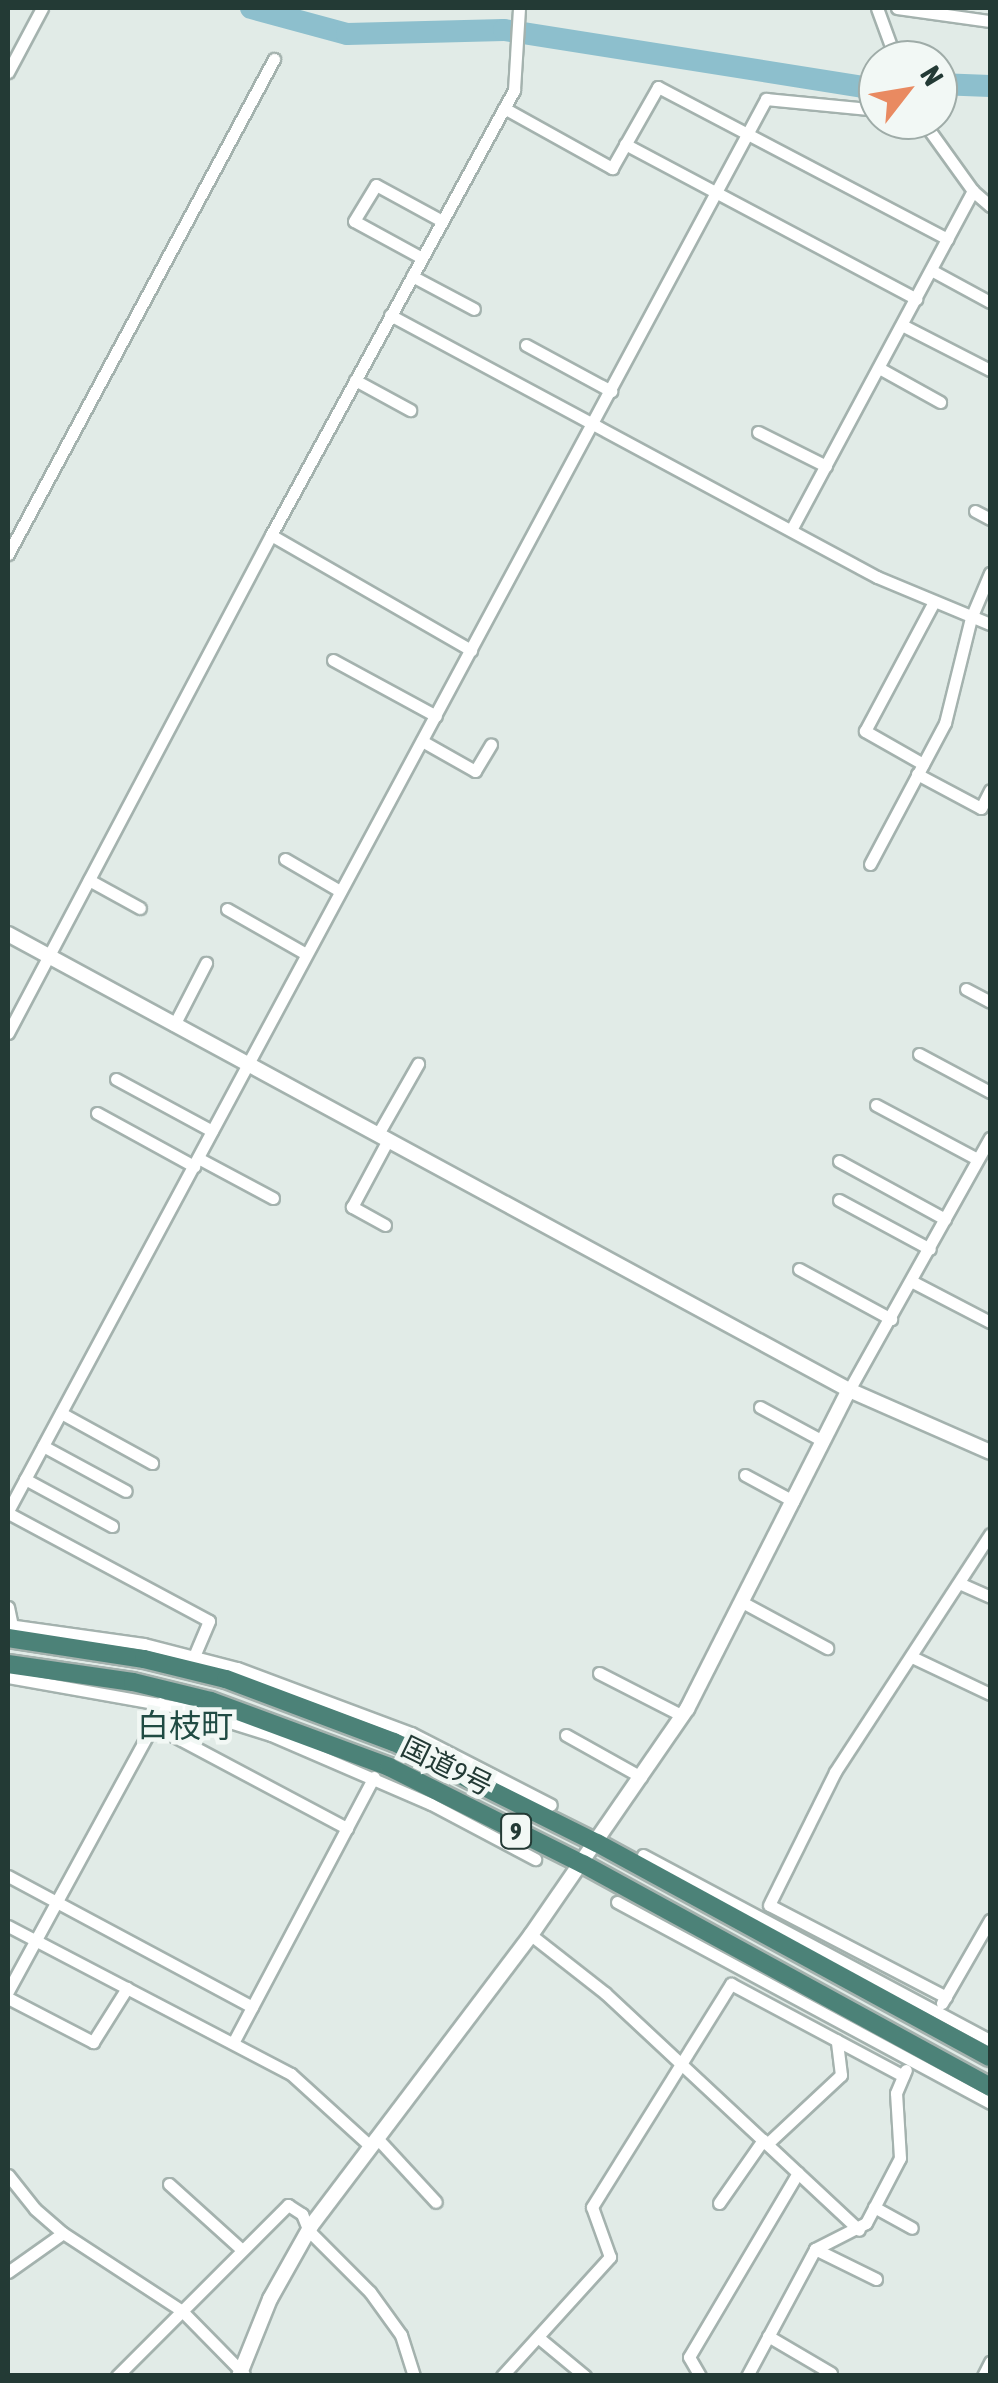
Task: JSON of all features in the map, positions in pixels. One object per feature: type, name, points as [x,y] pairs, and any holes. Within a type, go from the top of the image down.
[{"type":"highway","name":"国道9号","points":[[9,1630],[226,1679],[314,1708],[462,1773],[990,2057]]},
{"type":"highway","name":"国道9号","points":[[10,1669],[132,1682],[264,1719],[389,1768],[583,1864],[990,2086]]},
{"type":"street","points":[[8,72],[42,8]]},
{"type":"street","points":[[8,1033],[271,534],[514,90],[519,8]]},
{"type":"street","points":[[877,8],[888,40]]},
{"type":"street","points":[[898,8],[967,12],[990,21]]},
{"type":"street","points":[[8,554],[274,60]]},
{"type":"street","points":[[504,108],[612,168],[658,86],[948,239]]},
{"type":"street","points":[[194,1656],[210,1621],[8,1512],[246,1064],[719,193],[766,99],[858,108]]},
{"type":"street","points":[[936,140],[973,191],[990,206]]},
{"type":"street","points":[[625,144],[916,299]]},
{"type":"street","points":[[422,258],[354,221],[376,185],[442,221]]},
{"type":"street","points":[[790,530],[973,191]]},
{"type":"street","points":[[931,270],[990,302]]},
{"type":"street","points":[[412,276],[474,310]]},
{"type":"street","points":[[390,315],[790,530],[934,602],[990,624]]},
{"type":"street","points":[[902,325],[990,370]]},
{"type":"street","points":[[526,345],[611,390]]},
{"type":"street","points":[[879,368],[940,402]]},
{"type":"street","points":[[355,380],[410,410]]},
{"type":"street","points":[[758,432],[826,466]]},
{"type":"street","points":[[975,511],[990,519]]},
{"type":"street","points":[[271,534],[472,650]]},
{"type":"street","points":[[870,864],[945,723],[971,618],[990,573]]},
{"type":"street","points":[[934,602],[865,731],[981,808],[990,790]]},
{"type":"street","points":[[332,660],[436,716]]},
{"type":"street","points":[[422,741],[475,771],[491,744]]},
{"type":"street","points":[[285,860],[340,891]]},
{"type":"street","points":[[89,880],[140,908]]},
{"type":"street","points":[[226,909],[306,954]]},
{"type":"street","points":[[8,934],[849,1390],[990,1452]]},
{"type":"street","points":[[174,1025],[206,963]]},
{"type":"street","points":[[966,989],[990,1002]]},
{"type":"street","points":[[919,1054],[990,1092]]},
{"type":"street","points":[[385,1225],[352,1207],[418,1064]]},
{"type":"street","points":[[116,1080],[212,1131]]},
{"type":"street","points":[[876,1105],[976,1159]]},
{"type":"street","points":[[97,1113],[273,1198]]},
{"type":"street","points":[[8,2176],[35,2209],[63,2233],[182,2312],[242,2374],[270,2298],[309,2231],[583,1864],[682,1716],[849,1390],[913,1282],[990,1138]]},
{"type":"street","points":[[839,1161],[945,1219]]},
{"type":"street","points":[[838,1200],[930,1249]]},
{"type":"street","points":[[799,1269],[891,1319]]},
{"type":"street","points":[[913,1282],[990,1322]]},
{"type":"street","points":[[760,1407],[823,1441]]},
{"type":"street","points":[[60,1413],[152,1463]]},
{"type":"street","points":[[43,1446],[126,1491]]},
{"type":"street","points":[[745,1475],[793,1501]]},
{"type":"street","points":[[25,1479],[112,1526]]},
{"type":"street","points":[[946,1996],[769,1905],[835,1772],[990,1534]]},
{"type":"street","points":[[959,1583],[990,1597]]},
{"type":"street","points":[[742,1602],[827,1648]]},
{"type":"street","points":[[8,1607],[9,1630],[144,1644],[326,1698],[450,1754],[551,1806]]},
{"type":"street","points":[[912,1657],[990,1694]]},
{"type":"street","points":[[10,1669],[237,1724],[374,1777],[535,1858]]},
{"type":"street","points":[[599,1672],[682,1716]]},
{"type":"street","points":[[127,1988],[93,2042],[8,1994],[154,1725],[160,1703]]},
{"type":"street","points":[[237,1724],[264,1719]]},
{"type":"street","points":[[154,1725],[347,1828]]},
{"type":"street","points":[[566,1735],[642,1777]]},
{"type":"street","points":[[450,1754],[462,1773]]},
{"type":"street","points":[[234,2042],[374,1777]]},
{"type":"street","points":[[477,1828],[503,1825]]},
{"type":"street","points":[[642,1855],[990,2040]]},
{"type":"street","points":[[8,1876],[252,2007]]},
{"type":"street","points":[[670,1883],[692,1881]]},
{"type":"street","points":[[617,1902],[990,2103]]},
{"type":"street","points":[[937,2011],[990,1920]]},
{"type":"street","points":[[8,1926],[291,2074],[373,2142],[436,2202]]},
{"type":"street","points":[[531,1935],[605,1992],[859,2230]]},
{"type":"street","points":[[718,1940],[729,1963]]},
{"type":"street","points":[[830,1970],[854,1967]]},
{"type":"street","points":[[502,2376],[610,2257],[592,2207],[731,1984],[904,2076]]},
{"type":"street","points":[[852,2030],[877,2026]]},
{"type":"street","points":[[719,2203],[765,2142],[841,2075],[837,2040]]},
{"type":"street","points":[[747,2376],[814,2248],[859,2230],[900,2158],[896,2093],[910,2061]]},
{"type":"street","points":[[700,2376],[688,2357],[798,2173]]},
{"type":"street","points":[[169,2184],[241,2250]]},
{"type":"street","points":[[117,2376],[288,2205],[302,2214],[309,2231],[370,2292],[401,2335],[414,2376]]},
{"type":"street","points":[[874,2207],[912,2228]]},
{"type":"street","points":[[8,2272],[63,2233]]},
{"type":"street","points":[[814,2248],[876,2279]]},
{"type":"street","points":[[768,2336],[831,2373]]},
{"type":"street","points":[[539,2338],[585,2376]]},
{"type":"street","points":[[983,2376],[990,2362]]},
{"type":"waterway","points":[[251,8],[347,34],[504,30],[858,86]]},
{"type":"waterway","points":[[958,85],[990,86]]},
{"type":"district","name":"白枝町","points":[[185,1726]]}]
